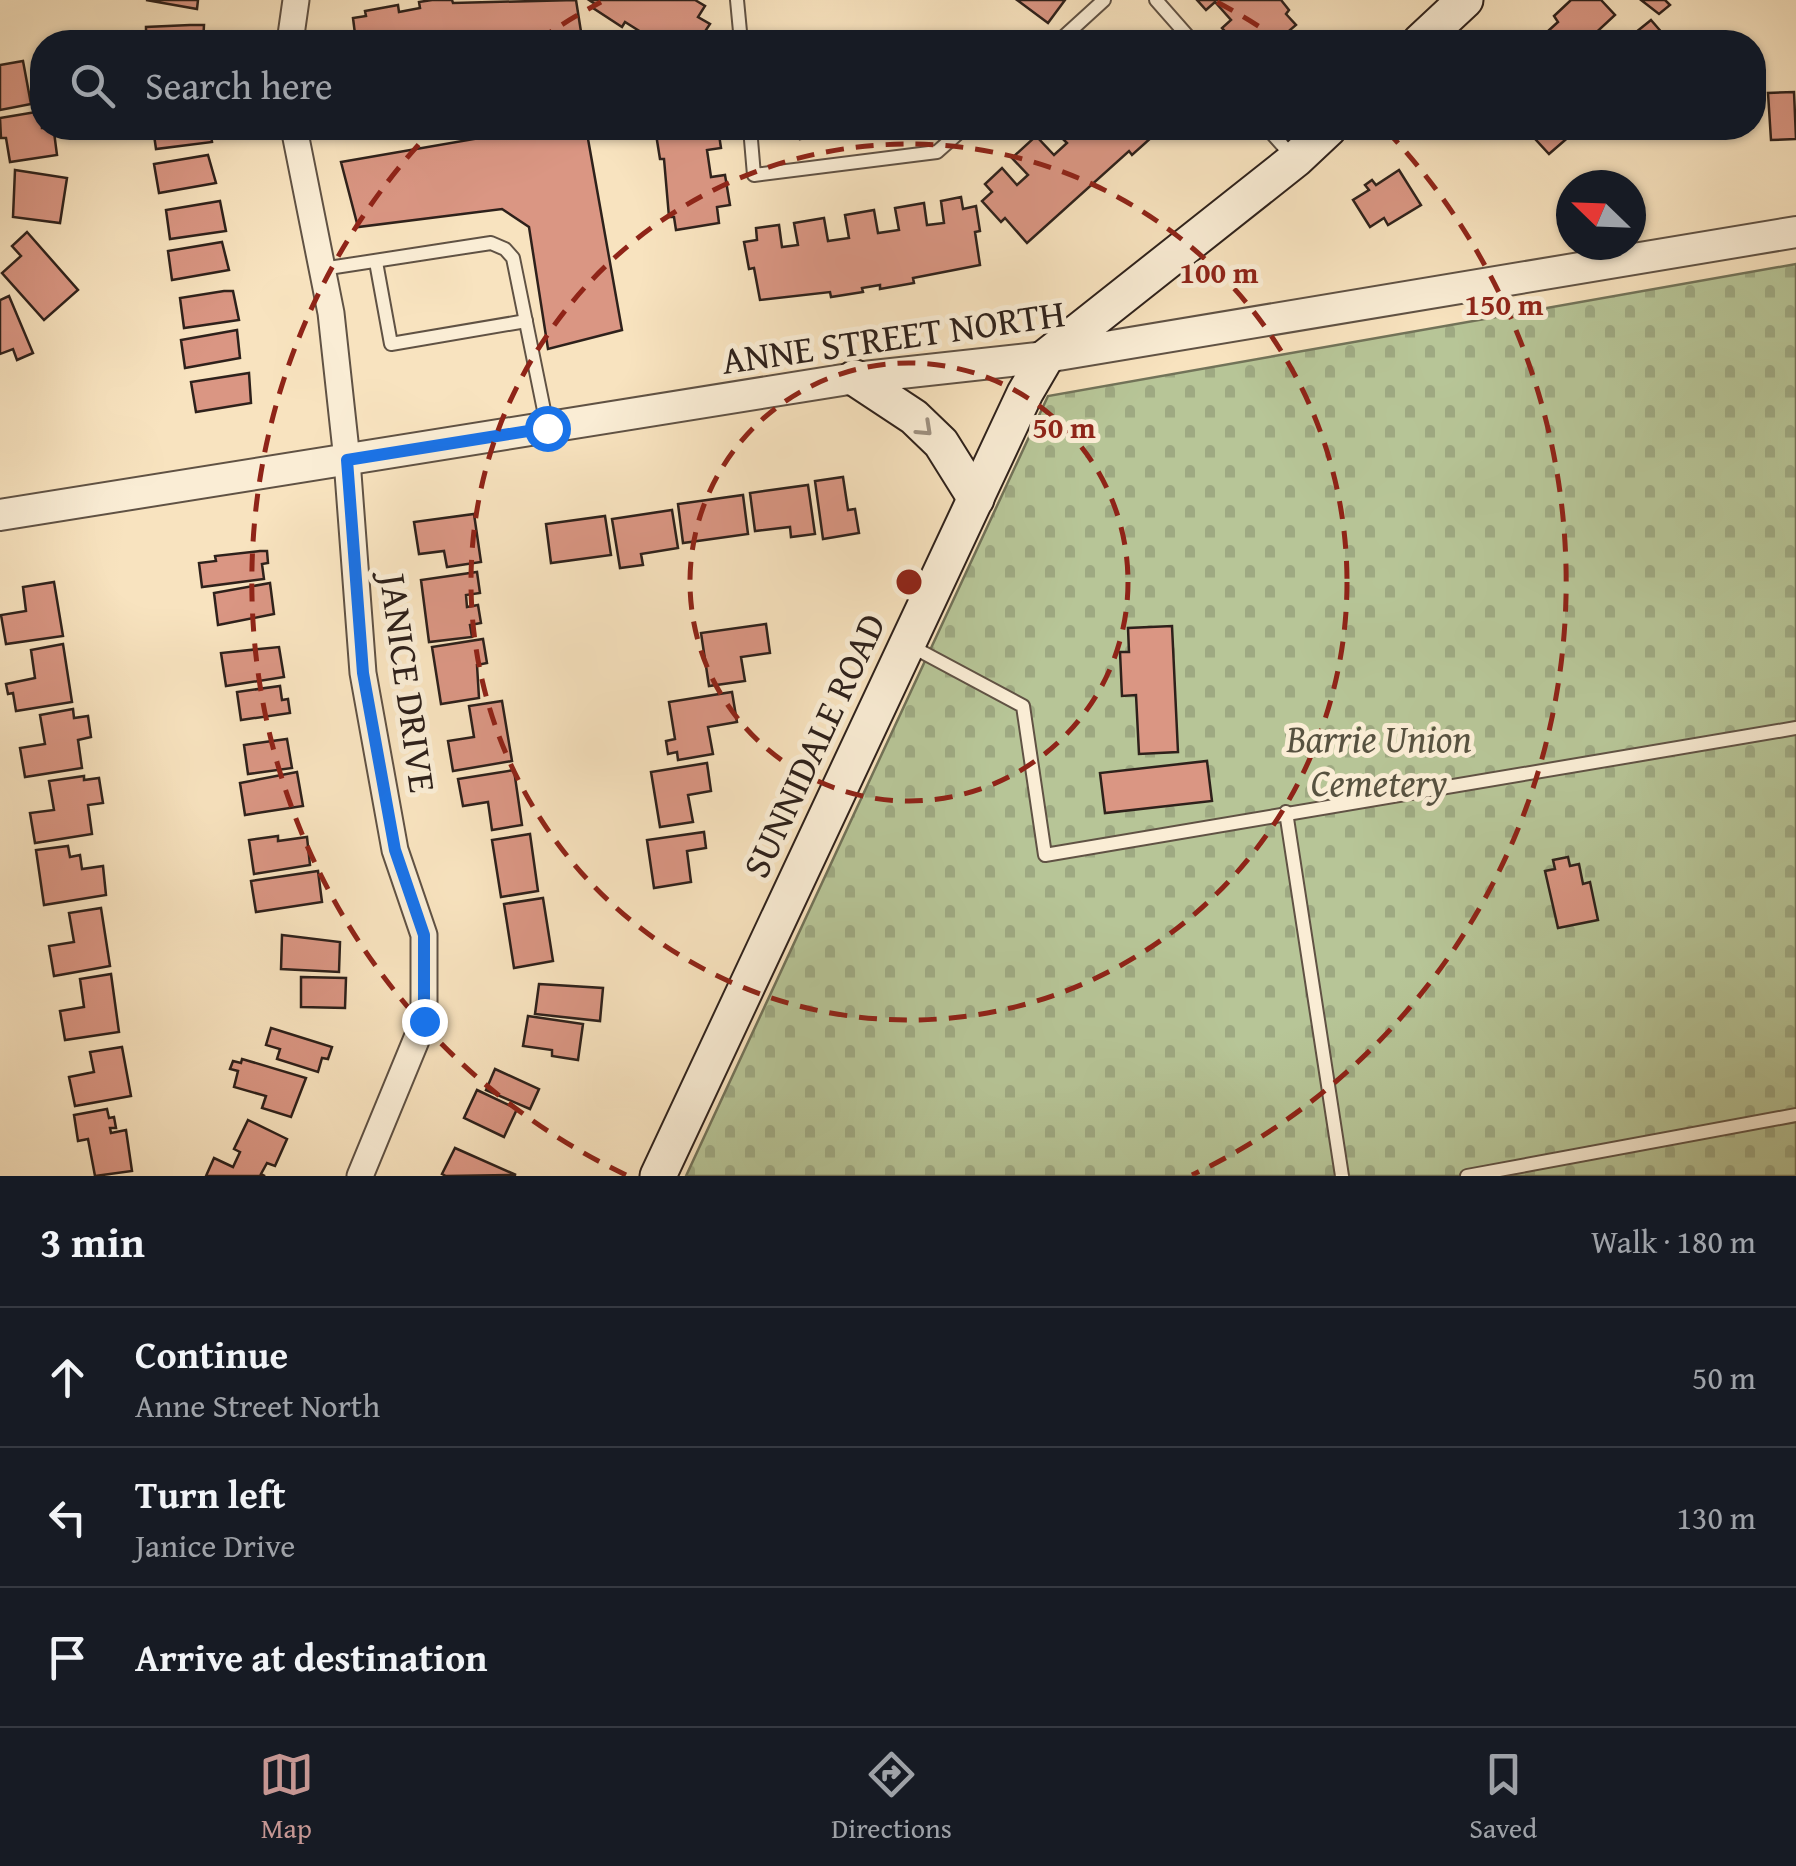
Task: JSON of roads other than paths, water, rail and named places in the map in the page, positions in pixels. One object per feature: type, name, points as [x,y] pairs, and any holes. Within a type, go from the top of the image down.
[{"type":"main road","points":[[1433,30],[1465,0]]},
{"type":"main road","name":"SUNNIDALE ROAD","points":[[658,1176],[1025,393],[1046,357],[1316,140]]},
{"type":"main road","points":[[855,378],[914,417],[941,443],[976,499]]},
{"type":"street","points":[[292,30],[296,0]]},
{"type":"street","name":"JANICE DRIVE","points":[[296,140],[322,270],[347,460],[363,673],[395,850],[424,935],[424,1021],[360,1176]]},
{"type":"street","name":"ANNE STREET NORTH","points":[[0,515],[855,378],[1046,357],[1796,232]]},
{"type":"lane","points":[[737,0],[741,30]]},
{"type":"lane","points":[[1071,30],[1104,0]]},
{"type":"lane","points":[[1156,0],[1182,30]]},
{"type":"lane","points":[[751,140],[754,175],[937,152],[950,140]]},
{"type":"lane","points":[[1279,140],[1296,159]]},
{"type":"lane","points":[[322,270],[491,243],[504,248],[512,258],[547,428]]},
{"type":"lane","points":[[376,262],[392,344],[526,322]]},
{"type":"lane","points":[[907,644],[1023,706],[1045,855],[1796,728]]},
{"type":"lane","points":[[1286,812],[1342,1176]]},
{"type":"lane","points":[[1467,1176],[1796,1115]]},
{"type":"park label","name":"Barrie Union Cemetery","points":[[1379,760]]}]
